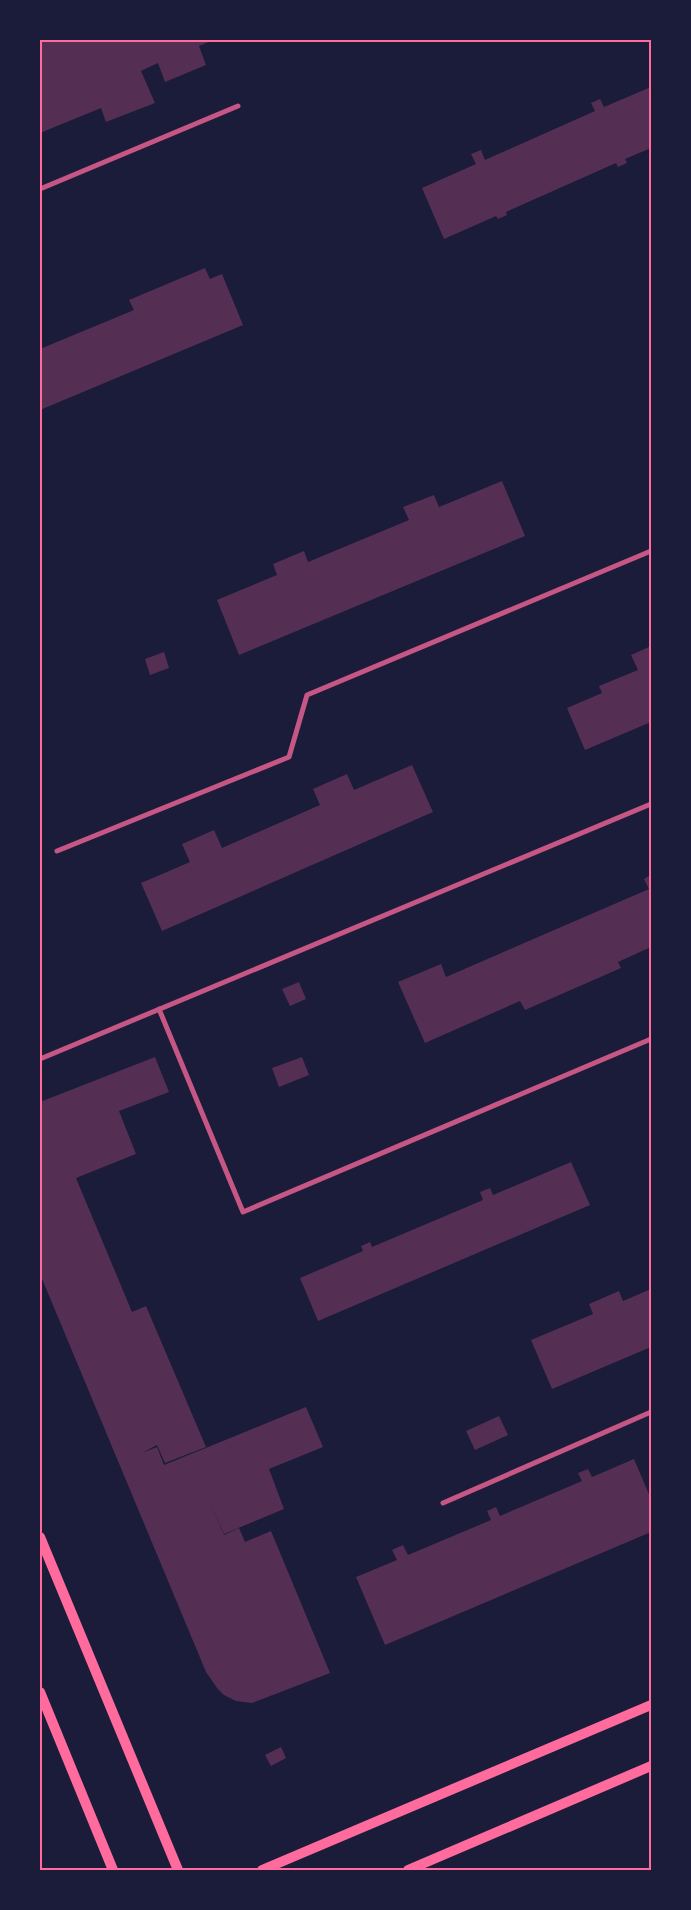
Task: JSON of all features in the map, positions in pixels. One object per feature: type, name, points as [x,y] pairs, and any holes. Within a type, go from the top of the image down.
[{"type":"main road","points":[[40,1537],[178,1870]]},
{"type":"main road","points":[[40,1692],[114,1870]]},
{"type":"main road","points":[[262,1870],[651,1705]]},
{"type":"main road","points":[[408,1870],[651,1766]]},
{"type":"street","points":[[40,189],[238,106]]},
{"type":"street","points":[[57,852],[289,757],[308,695],[651,550]]},
{"type":"street","points":[[40,1059],[651,804]]},
{"type":"street","points":[[159,1009],[243,1212],[651,1038]]},
{"type":"street","points":[[443,1503],[651,1412]]},
{"type":"building","points":[[40,40],[213,40],[199,46],[206,65],[165,82],[158,63],[141,71],[155,103],[106,122],[101,108],[40,133]]},
{"type":"building","points":[[651,87],[651,148],[625,159],[627,163],[618,167],[616,163],[506,212],[507,215],[498,219],[496,216],[444,239],[422,188],[476,164],[471,154],[481,150],[485,160],[595,111],[591,103],[600,99],[604,107]]},
{"type":"building","points":[[205,268],[210,279],[222,274],[243,325],[40,410],[40,349],[134,310],[129,300]]},
{"type":"building","points":[[502,481],[525,536],[239,655],[217,600],[277,575],[273,564],[304,551],[308,562],[409,520],[403,507],[434,495],[439,507]]},
{"type":"building","points":[[651,646],[651,722],[585,750],[567,708],[602,693],[599,686],[638,670],[631,655]]},
{"type":"building","points":[[164,652],[169,668],[150,675],[145,659]]},
{"type":"building","points":[[412,765],[433,812],[162,931],[141,883],[190,862],[182,844],[214,830],[222,848],[320,805],[313,789],[347,774],[354,790]]},
{"type":"building","points":[[651,875],[651,947],[618,962],[621,968],[525,1010],[520,1001],[425,1043],[398,982],[441,964],[446,977],[649,889],[644,879]]},
{"type":"building","points":[[299,982],[306,999],[290,1006],[282,989]]},
{"type":"building","points":[[155,1057],[169,1092],[119,1111],[136,1154],[76,1178],[132,1312],[146,1306],[206,1447],[165,1463],[157,1445],[142,1453],[157,1447],[164,1465],[306,1407],[323,1447],[269,1469],[284,1509],[224,1534],[209,1499],[224,1535],[239,1528],[245,1542],[271,1531],[330,1673],[252,1703],[236,1701],[224,1695],[206,1672],[40,1274],[40,1102]]},
{"type":"building","points":[[302,1057],[309,1075],[279,1087],[272,1068]]},
{"type":"building","points":[[571,1162],[590,1205],[318,1321],[300,1278],[363,1251],[361,1246],[370,1242],[372,1247],[483,1200],[480,1192],[490,1188],[493,1195]]},
{"type":"building","points":[[651,1289],[651,1347],[552,1389],[531,1340],[593,1314],[589,1304],[619,1291],[623,1301]]},
{"type":"building","points":[[499,1416],[508,1435],[475,1450],[466,1431]]},
{"type":"building","points":[[634,1459],[651,1499],[651,1532],[385,1645],[356,1577],[397,1560],[392,1550],[403,1545],[408,1555],[491,1520],[487,1511],[496,1507],[500,1516],[582,1481],[578,1473],[588,1469],[592,1477]]},
{"type":"building","points":[[281,1747],[286,1758],[271,1766],[265,1755]]}]
